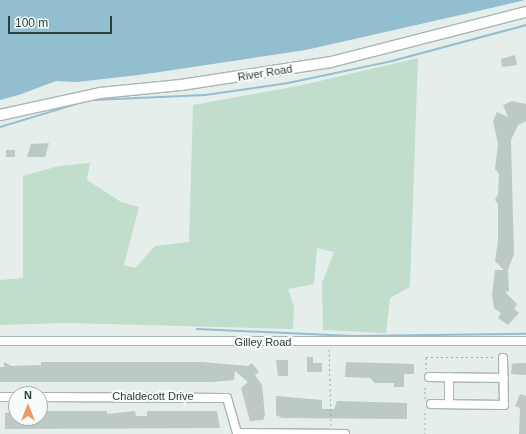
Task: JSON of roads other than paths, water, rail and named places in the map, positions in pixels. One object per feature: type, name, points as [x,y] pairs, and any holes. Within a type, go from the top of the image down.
[{"type":"street","name":"River Road","points":[[0,115],[100,93],[181,85],[331,62],[526,12]]},
{"type":"street","name":"Gilley Road","points":[[0,341],[329,343],[526,341]]},
{"type":"street","points":[[431,404],[504,405],[503,358]]},
{"type":"street","points":[[429,376],[504,378]]},
{"type":"street","points":[[448,404],[449,377]]},
{"type":"street","name":"Chaldecott Drive","points":[[48,397],[227,398],[237,433]]},
{"type":"street","points":[[237,433],[345,434]]},
{"type":"water","points":[[0,0],[526,0],[359,42],[34,91],[0,100]]},
{"type":"waterway","points":[[93,100],[205,95],[288,83],[392,61],[526,25]]},
{"type":"waterway","points":[[0,127],[83,102]]},
{"type":"waterway","points":[[197,329],[352,336],[526,334]]}]
